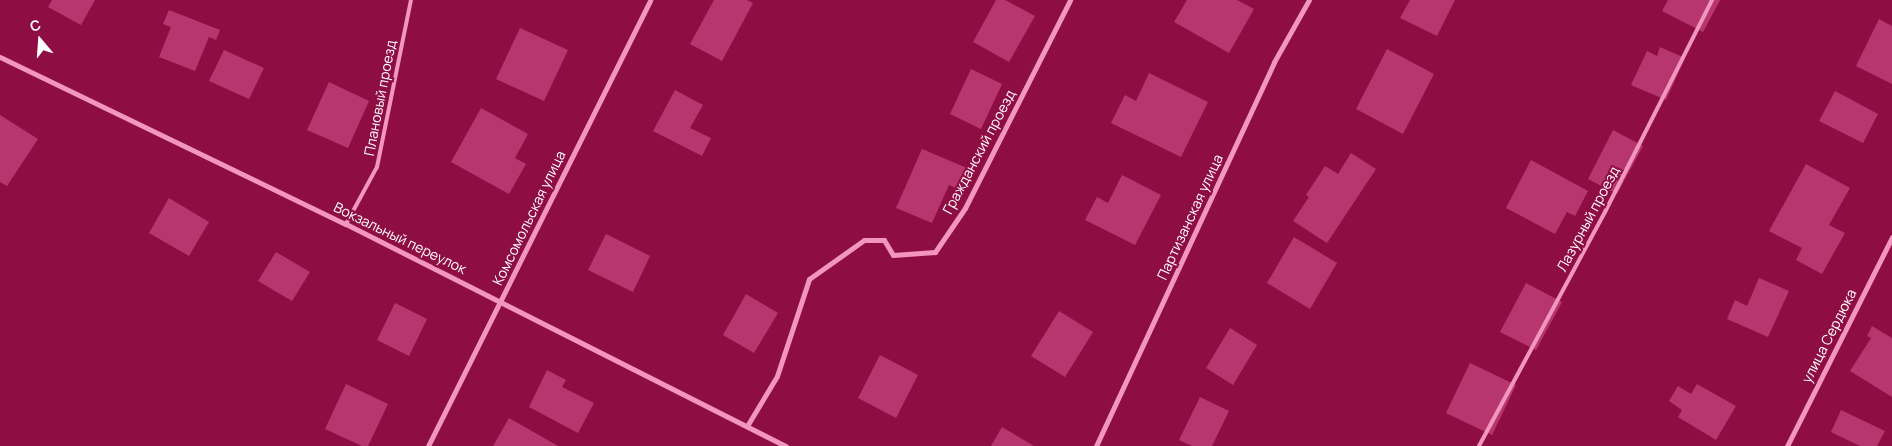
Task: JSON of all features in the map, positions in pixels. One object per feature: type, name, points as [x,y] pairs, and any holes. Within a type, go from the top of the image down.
[{"type":"street","name":"Комсомольская улица","points":[[428,446],[650,0]]},
{"type":"street","name":"Гражданский проезд","points":[[747,426],[777,376],[809,279],[864,240],[884,240],[893,255],[935,252],[965,208],[1070,0]]},
{"type":"street","name":"Партизанская улица","points":[[1096,446],[1274,62],[1309,0]]},
{"type":"street","name":"Вокзальный переулок","points":[[0,57],[346,224],[786,446]]},
{"type":"street","name":"улица Сердюка","points":[[1787,446],[1892,237]]},
{"type":"lane","name":"Плановый проезд","points":[[346,224],[377,168],[411,0]]},
{"type":"lane","name":"Лазурный проезд","points":[[1479,446],[1605,212],[1712,0]]},
{"type":"building","points":[[52,0],[95,0],[81,25],[48,7]]},
{"type":"building","points":[[714,0],[747,0],[753,3],[722,61],[690,44]]},
{"type":"building","points":[[996,0],[1005,0],[1035,16],[1009,62],[973,42]]},
{"type":"building","points":[[1187,0],[1237,0],[1254,9],[1229,53],[1174,22]]},
{"type":"building","points":[[1410,0],[1455,0],[1437,36],[1400,18]]},
{"type":"building","points":[[1668,0],[1720,0],[1703,32],[1662,11]]},
{"type":"building","points":[[169,10],[220,30],[216,40],[209,37],[195,71],[159,57],[171,27],[163,24]]},
{"type":"building","points":[[1879,19],[1892,26],[1892,84],[1856,66]]},
{"type":"building","points":[[520,28],[568,50],[544,101],[496,79]]},
{"type":"building","points":[[1660,47],[1685,58],[1666,100],[1631,85],[1647,51],[1657,56]]},
{"type":"building","points":[[1387,49],[1434,74],[1403,134],[1356,109]]},
{"type":"building","points":[[224,50],[264,68],[249,99],[209,81]]},
{"type":"building","points":[[971,69],[1002,84],[981,129],[950,114]]},
{"type":"building","points":[[1149,73],[1208,102],[1181,157],[1111,123],[1125,95],[1136,101]]},
{"type":"building","points":[[329,82],[369,101],[348,148],[307,130]]},
{"type":"building","points":[[675,90],[703,105],[690,128],[711,138],[702,156],[653,131]]},
{"type":"building","points":[[1835,91],[1878,114],[1863,143],[1819,121]]},
{"type":"building","points":[[481,108],[528,134],[515,158],[526,164],[509,194],[451,162]]},
{"type":"building","points":[[0,115],[38,139],[7,186],[0,182]]},
{"type":"building","points":[[1613,130],[1643,146],[1617,194],[1588,179]]},
{"type":"building","points":[[922,149],[967,168],[958,189],[949,185],[932,223],[896,208]]},
{"type":"building","points":[[1351,153],[1376,169],[1327,243],[1293,221],[1309,197],[1306,195],[1325,166],[1338,174]]},
{"type":"building","points":[[1531,160],[1588,191],[1575,216],[1567,212],[1555,234],[1506,208]]},
{"type":"building","points":[[1806,164],[1850,188],[1829,225],[1845,233],[1822,274],[1796,260],[1802,248],[1769,231]]},
{"type":"building","points":[[1122,175],[1161,195],[1135,245],[1085,220],[1097,197],[1108,203]]},
{"type":"building","points":[[169,198],[209,222],[189,256],[149,233]]},
{"type":"building","points":[[606,234],[650,256],[633,292],[588,270]]},
{"type":"building","points":[[1294,237],[1337,263],[1310,309],[1267,283]]},
{"type":"building","points":[[276,252],[310,272],[292,301],[258,281]]},
{"type":"building","points":[[1759,278],[1789,291],[1768,337],[1727,319],[1735,300],[1747,306]]},
{"type":"building","points":[[1526,283],[1562,302],[1536,350],[1500,332]]},
{"type":"building","points":[[746,294],[778,313],[754,353],[723,335]]},
{"type":"building","points":[[395,303],[427,319],[409,356],[377,340]]},
{"type":"building","points":[[1059,311],[1093,332],[1065,377],[1031,356]]},
{"type":"building","points":[[1872,326],[1892,338],[1892,397],[1850,371],[1871,338],[1867,336]]},
{"type":"building","points":[[1230,328],[1257,345],[1233,385],[1206,368]]},
{"type":"building","points":[[880,355],[918,375],[896,418],[858,398]]},
{"type":"building","points":[[1470,363],[1516,385],[1492,435],[1446,413]]},
{"type":"building","points":[[547,370],[566,380],[562,387],[594,403],[578,433],[529,407]]},
{"type":"building","points":[[346,384],[388,404],[368,446],[362,446],[325,429]]},
{"type":"building","points":[[1697,384],[1736,406],[1716,440],[1678,417],[1682,410],[1669,401],[1678,386],[1691,394]]},
{"type":"building","points":[[1200,397],[1229,411],[1212,446],[1192,446],[1179,440]]},
{"type":"building","points":[[1841,410],[1885,431],[1877,446],[1860,446],[1831,432]]},
{"type":"building","points":[[509,418],[558,446],[493,446]]},
{"type":"building","points":[[1002,427],[1034,446],[991,446]]}]
